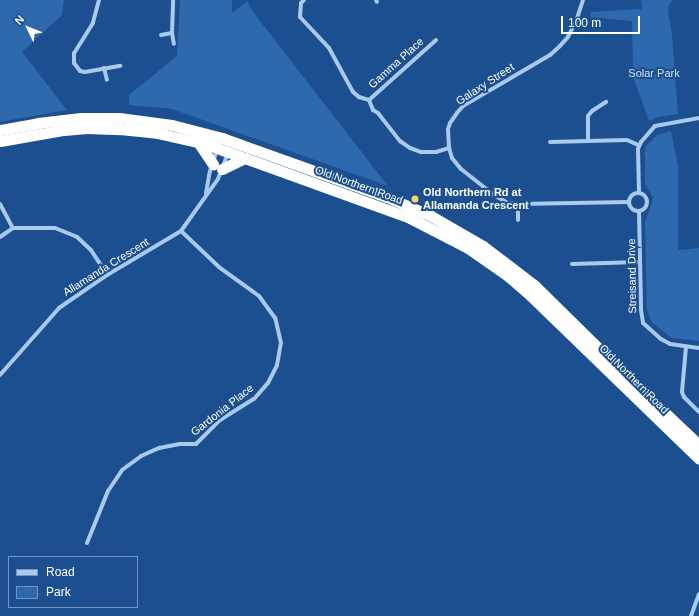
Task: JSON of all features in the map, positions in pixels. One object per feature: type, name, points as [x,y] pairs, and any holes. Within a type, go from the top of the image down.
[{"type":"highway","name":"Old Northern Road","points":[[0,130],[57,121],[119,118],[172,125],[225,145],[404,204],[432,216],[478,243],[534,285],[699,445]]},
{"type":"highway","name":"Old Northern Road","points":[[0,141],[64,130],[93,128],[141,131],[198,142],[225,145],[245,158],[410,218],[444,235],[484,259],[531,296],[699,459]]},
{"type":"highway","points":[[198,142],[218,166],[245,158]]},
{"type":"street","points":[[99,0],[92,23],[72,58],[74,64],[80,70],[85,72],[120,66]]},
{"type":"street","points":[[173,0],[172,33],[174,44]]},
{"type":"street","points":[[304,0],[301,3],[300,17],[329,48],[353,92],[359,97],[369,100],[372,110],[378,113],[400,140],[410,148],[421,152],[436,152],[449,148]]},
{"type":"street","name":"Galaxy Street","points":[[583,0],[576,21],[568,37],[560,46],[550,54],[463,106],[450,123],[448,129],[449,148],[452,158],[461,169],[502,201],[518,204],[629,202]]},
{"type":"street","points":[[161,35],[172,33]]},
{"type":"street","name":"Gamma Place","points":[[369,100],[436,40]]},
{"type":"street","points":[[104,68],[107,80]]},
{"type":"street","points":[[588,140],[588,116],[592,111],[606,102]]},
{"type":"street","points":[[550,142],[627,140],[638,145],[655,126],[699,118]]},
{"type":"street","name":"Allamanda Crescent","points":[[206,193],[213,187],[225,145]]},
{"type":"street","name":"Allamanda Crescent","points":[[0,375],[59,308],[106,275],[181,231],[206,193],[218,166],[225,145]]},
{"type":"street","name":"Streisand Drive","points":[[638,145],[639,193],[645,196],[648,202],[645,208],[639,212],[641,310],[643,323],[664,342],[686,347],[699,348]]},
{"type":"street","points":[[639,193],[633,194],[629,202],[632,209],[639,212]]},
{"type":"street","points":[[0,204],[13,228]]},
{"type":"street","points":[[518,204],[518,220]]},
{"type":"street","points":[[0,237],[13,228],[55,228],[77,237],[91,250],[106,275]]},
{"type":"street","name":"Gardonia Place","points":[[87,543],[108,491],[122,470],[141,456],[159,448],[180,444],[196,444],[220,420],[254,399],[268,382],[277,365],[281,343],[274,318],[259,296],[219,266],[181,231]]},
{"type":"street","points":[[572,264],[640,262]]},
{"type":"street","points":[[686,347],[682,392],[684,397],[699,412]]},
{"type":"street","points":[[691,616],[699,594]]},
{"type":"green space","points":[[0,0],[64,0],[62,15],[22,52],[67,110],[0,122]]},
{"type":"green space","points":[[180,0],[232,0],[232,13],[247,1],[253,12],[388,186],[172,109],[129,105],[129,95],[177,56]]},
{"type":"green space","name":"Solar Park","points":[[641,0],[673,0],[669,5],[668,12],[672,34],[678,114],[658,117],[649,121],[633,77],[632,21],[590,17],[591,12],[642,9]]},
{"type":"green space","points":[[671,131],[678,167],[678,250],[699,248],[699,341],[672,338],[652,323],[647,310],[645,222],[653,197],[645,184],[645,147],[657,135]]},
{"type":"place","name":"Old Northern Rd at Allamanda Crescent","points":[[415,199]]}]
